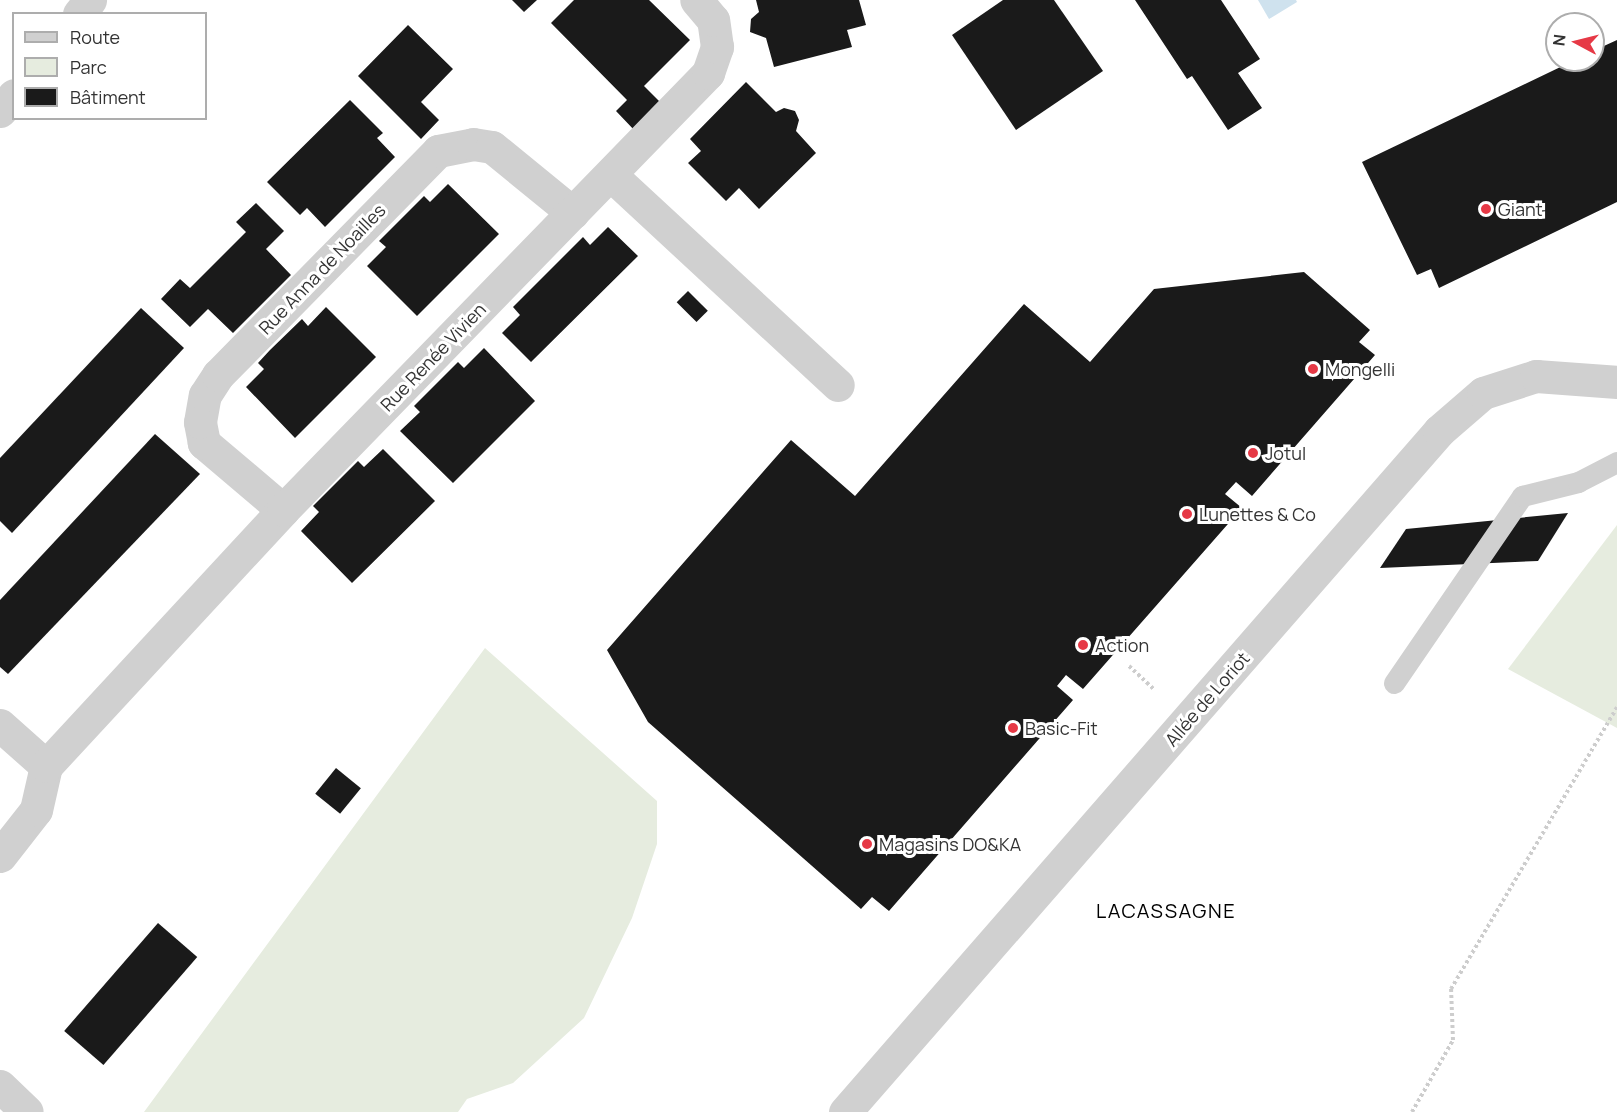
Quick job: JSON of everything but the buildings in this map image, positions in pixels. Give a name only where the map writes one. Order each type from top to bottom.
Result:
[{"type":"street","points":[[81,12],[90,0]]},
{"type":"street","name":"Rue Renée Vivien","points":[[45,766],[283,510],[708,74],[717,47],[713,20],[696,0]]},
{"type":"street","points":[[0,111],[12,97]]},
{"type":"street","name":"Rue Anna de Noailles","points":[[283,510],[204,443],[200,422],[205,394],[219,375],[438,152],[473,144],[492,147],[573,213]]},
{"type":"street","points":[[611,175],[838,385]]},
{"type":"street","name":"Allée de Loriot","points":[[845,1112],[1439,431],[1484,393],[1536,376],[1617,382]]},
{"type":"street","points":[[0,725],[45,766],[36,810],[0,856]]},
{"type":"street","points":[[0,1086],[27,1112]]},
{"type":"lane","points":[[1394,683],[1522,496],[1578,482],[1617,462]]},
{"type":"path","points":[[1412,1112],[1453,1040],[1451,989],[1617,707]]},
{"type":"green space","points":[[1617,525],[1617,728],[1508,669]]},
{"type":"green space","points":[[485,648],[657,801],[657,844],[632,918],[584,1018],[513,1083],[467,1099],[458,1112],[144,1112]]},
{"type":"water","points":[[1258,0],[1296,0],[1297,2],[1269,19]]},
{"type":"place","name":"Giant","points":[[1486,209]]},
{"type":"place","name":"Mongelli","points":[[1313,369]]},
{"type":"place","name":"Jotul","points":[[1253,453]]},
{"type":"place","name":"Lunettes & Co","points":[[1187,514]]},
{"type":"place","name":"Action","points":[[1083,645]]},
{"type":"place","name":"Basic-Fit","points":[[1013,728]]},
{"type":"place","name":"Magasins DO&KA","points":[[867,844]]},
{"type":"district","name":"LACASSAGNE","points":[[1166,910]]}]
